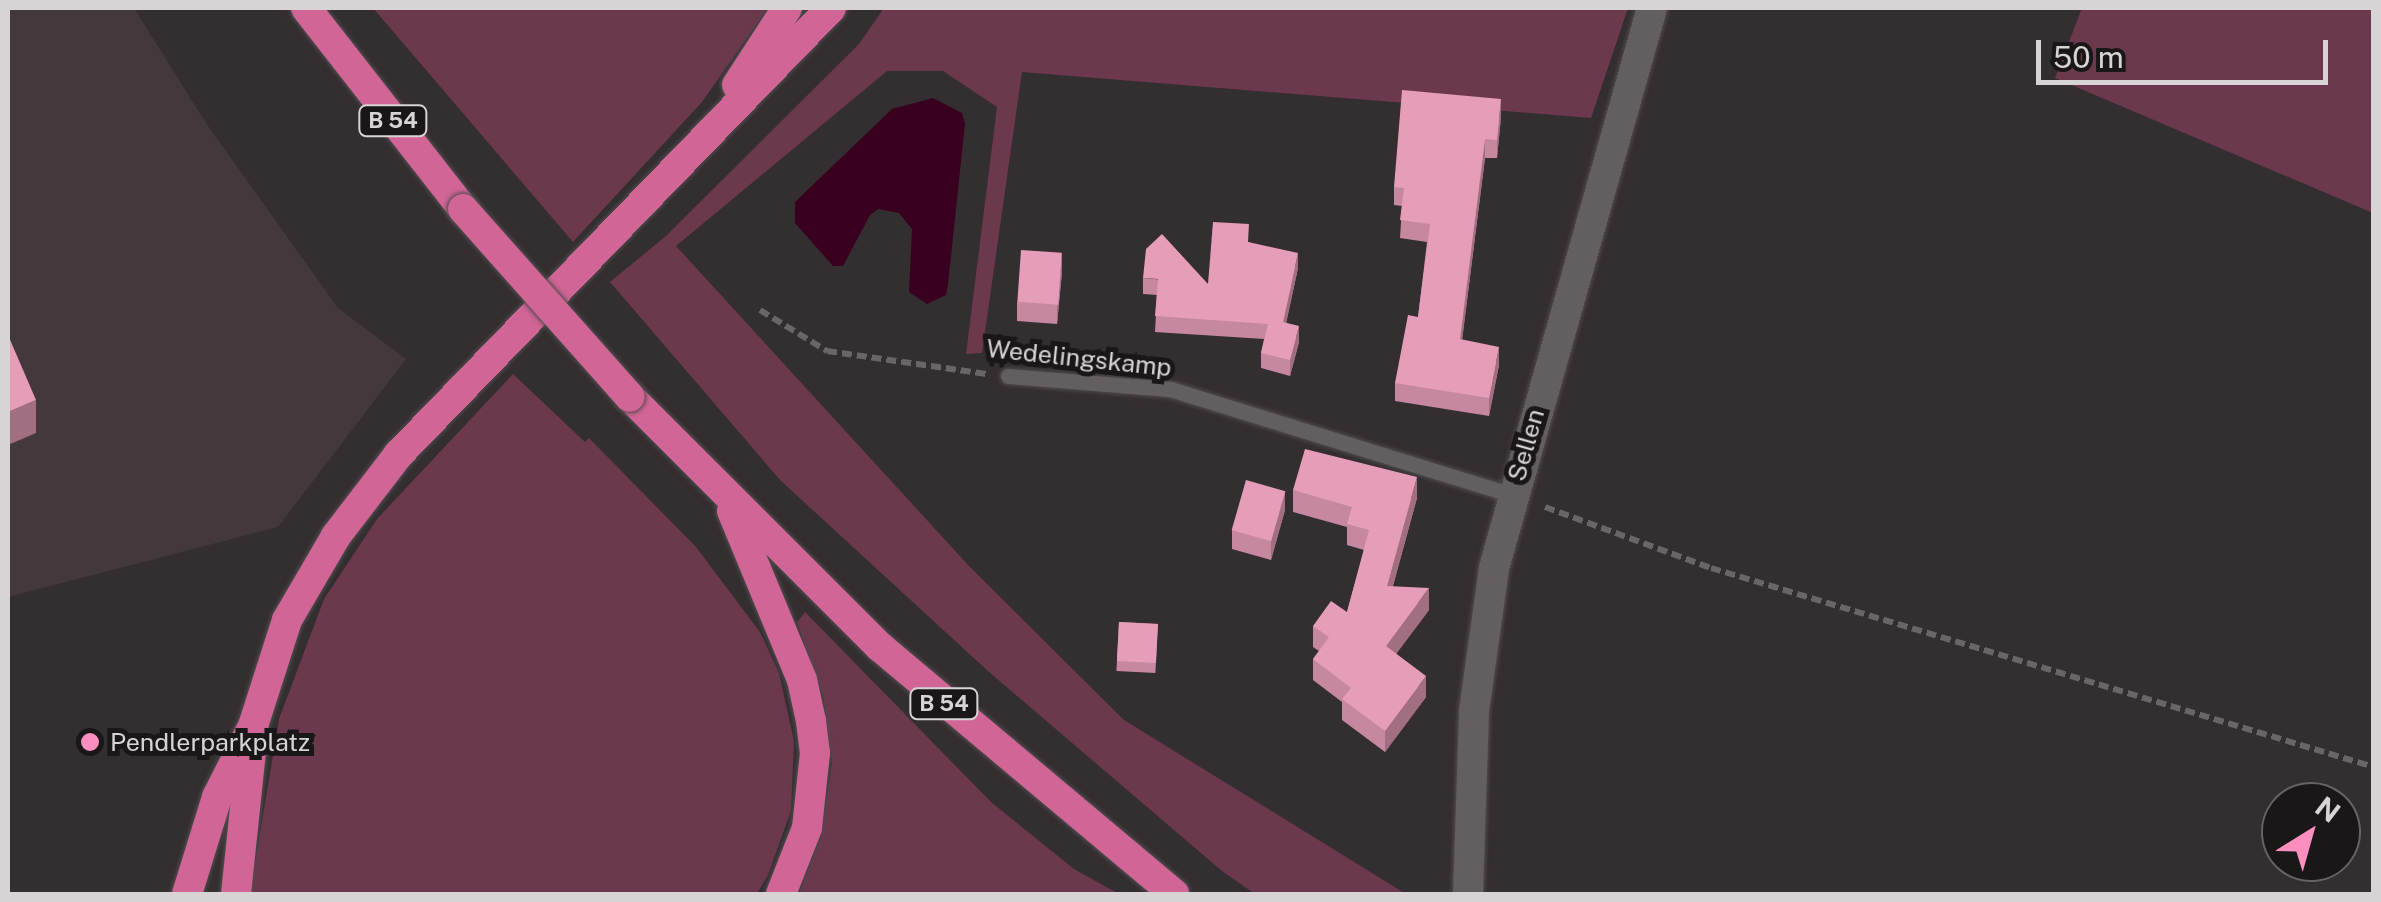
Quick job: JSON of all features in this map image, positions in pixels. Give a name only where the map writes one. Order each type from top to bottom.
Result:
[{"type":"highway","points":[[706,136],[787,8]]},
{"type":"highway","points":[[187,894],[217,797],[253,726],[288,620],[316,565],[364,498],[831,8]]},
{"type":"highway","name":"B 54","points":[[314,16],[463,209],[630,397],[728,498],[880,648],[1174,894]]},
{"type":"highway","points":[[728,498],[802,680],[811,721],[815,753],[807,828],[781,894]]},
{"type":"highway","points":[[236,894],[253,726]]},
{"type":"street","name":"Sellen","points":[[1468,894],[1480,640],[1512,495],[1652,8]]},
{"type":"lane","name":"Wedelingskamp","points":[[1008,376],[1170,389],[1512,495]]},
{"type":"path","name":"Wedelingskamp","points":[[760,310],[826,351],[1008,376]]},
{"type":"path","points":[[1512,495],[1711,568],[2374,766]]},
{"type":"shaded area","points":[[8,8],[134,8],[206,123],[338,308],[406,359],[278,527],[8,597]]},
{"type":"shaded area","points":[[373,8],[768,8],[702,102],[573,242]]},
{"type":"shaded area","points":[[884,8],[1628,8],[1591,118],[1022,72],[982,353],[966,354],[997,107],[943,71],[887,71],[676,246],[969,566],[1124,720],[1406,894],[1255,894],[1222,871],[989,672],[780,480],[610,282],[666,236],[859,44]]},
{"type":"shaded area","points":[[2082,8],[2373,8],[2373,213],[2055,78]]},
{"type":"shaded area","points":[[933,98],[962,113],[965,124],[946,295],[927,304],[909,292],[912,229],[899,213],[878,209],[870,215],[843,266],[833,266],[795,223],[795,202],[892,109]]},
{"type":"shaded area","points":[[513,374],[585,442],[589,438],[696,547],[760,632],[779,673],[794,741],[791,811],[768,875],[757,894],[250,894],[279,719],[324,599],[377,519]]},
{"type":"shaded area","points":[[805,612],[991,802],[1074,869],[1119,894],[799,894],[821,836],[832,763],[823,696],[797,622]]},
{"type":"building","points":[[1402,90],[1501,99],[1497,140],[1485,139],[1460,339],[1499,347],[1489,398],[1395,383],[1408,315],[1418,317],[1430,224],[1400,220],[1404,188],[1394,187]]},
{"type":"building","points":[[1213,222],[1249,224],[1248,242],[1298,253],[1283,322],[1299,326],[1290,360],[1261,353],[1268,324],[1155,316],[1158,279],[1143,278],[1146,249],[1162,234],[1208,284]]},
{"type":"building","points":[[1021,250],[1062,253],[1058,305],[1017,302]]},
{"type":"building","points":[[8,335],[36,400],[8,412]]},
{"type":"building","points":[[1305,449],[1417,477],[1387,586],[1429,588],[1386,646],[1426,676],[1385,731],[1342,699],[1351,688],[1313,659],[1329,637],[1313,626],[1331,601],[1347,612],[1369,530],[1347,524],[1352,507],[1293,490]]},
{"type":"building","points":[[1246,480],[1285,491],[1271,541],[1232,530]]},
{"type":"building","points":[[1119,622],[1158,624],[1156,663],[1117,661]]},
{"type":"place","name":"Pendlerparkplatz","points":[[90,742]]}]
